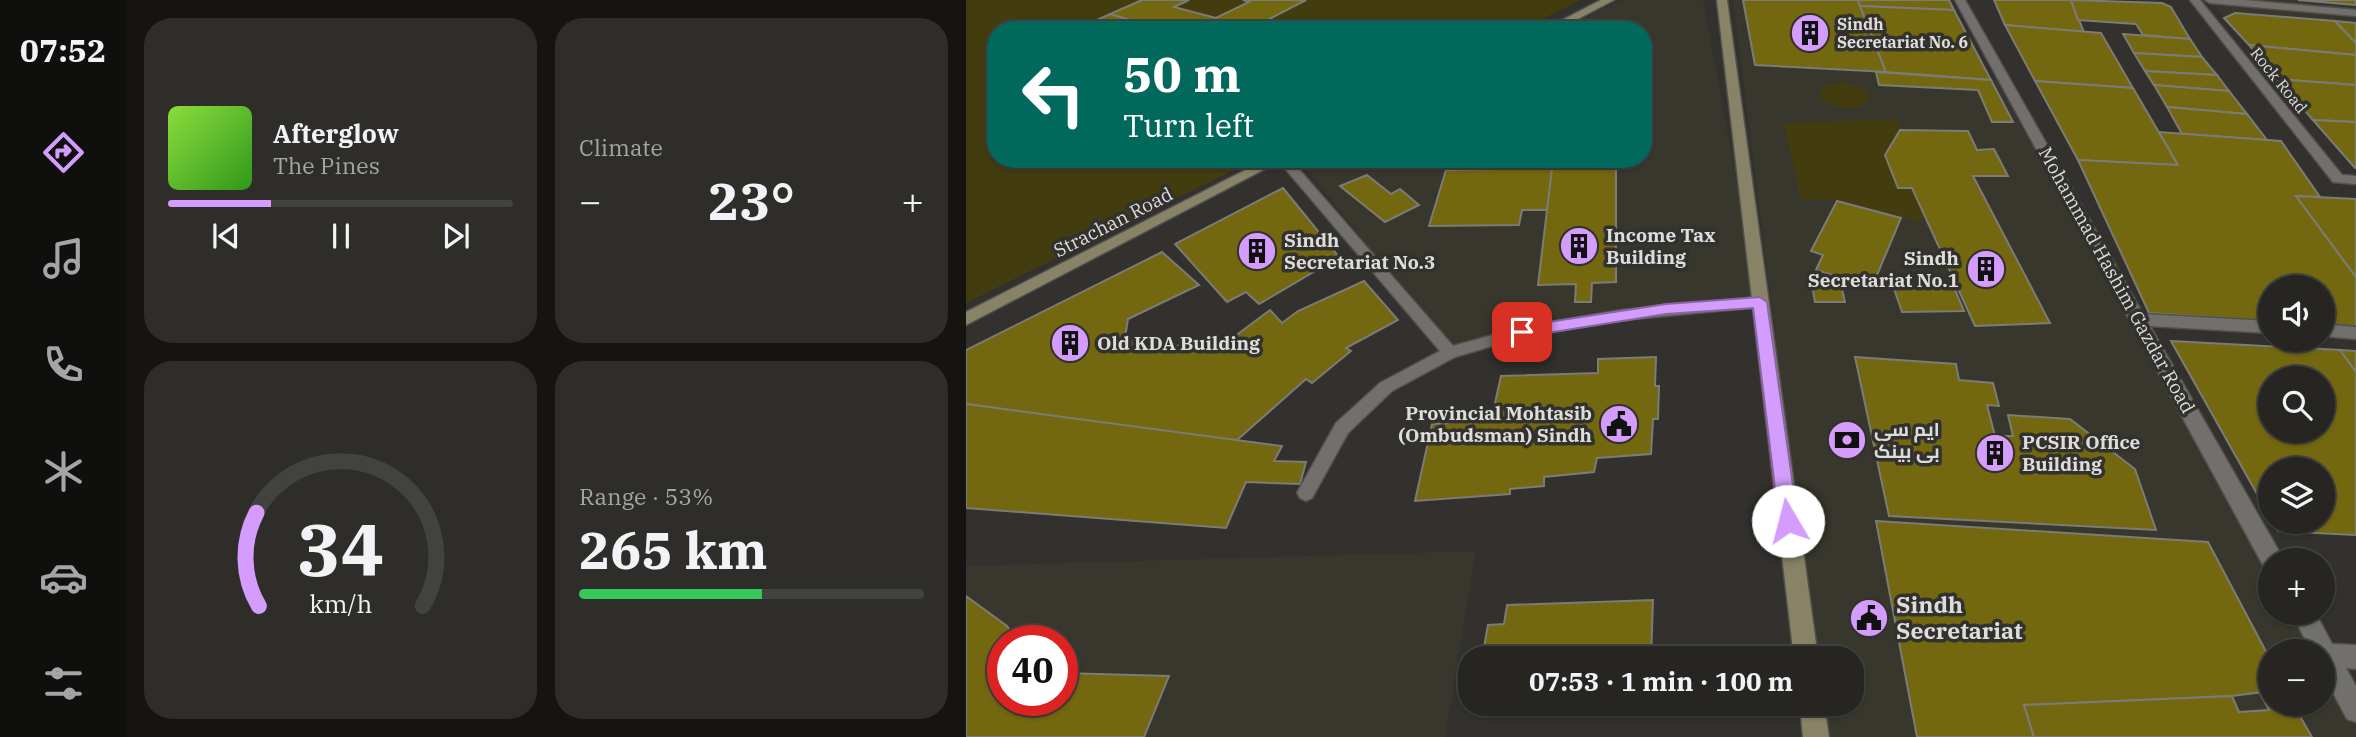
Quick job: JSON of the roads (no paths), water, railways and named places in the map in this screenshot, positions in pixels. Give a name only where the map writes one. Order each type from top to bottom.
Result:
[{"type":"street","points":[[1566,21],[1609,0]]},
{"type":"street","points":[[1722,0],[1804,646]]},
{"type":"street","name":"Mohammad Hashim Gazdar Road","points":[[1960,0],[2265,548]]},
{"type":"street","name":"Rock Road","points":[[2195,0],[2338,179],[2356,180]]},
{"type":"street","points":[[2210,0],[2356,13]]},
{"type":"street","name":"Strachan Road","points":[[966,319],[1260,168]]},
{"type":"street","points":[[2137,319],[2258,326]]},
{"type":"street","points":[[2335,331],[2356,332]]},
{"type":"street","points":[[2335,656],[2356,657]]},
{"type":"street","points":[[2335,673],[2356,710]]},
{"type":"street","points":[[1813,716],[1816,737]]},
{"type":"lane","points":[[1291,168],[1450,353]]},
{"type":"lane","points":[[1306,494],[1342,428],[1385,387],[1450,353],[1522,332],[1597,319],[1666,309],[1760,302]]},
{"type":"place","name":"Sindh Secretariat No. 6","points":[[1810,33]]},
{"type":"place","name":"Income Tax Building","points":[[1579,246]]},
{"type":"place","name":"Sindh Secretariat No.3","points":[[1257,251]]},
{"type":"place","name":"Sindh Secretariat No.1","points":[[1986,269]]},
{"type":"place","name":"Old KDA Building","points":[[1070,343]]},
{"type":"place","name":"Provincial Mohtasib (Ombudsman) Sindh","points":[[1619,424]]},
{"type":"place","name":"ایم سی بی بینک","points":[[1847,440]]},
{"type":"place","name":"PCSIR Office Building","points":[[1995,453]]},
{"type":"place","name":"Sindh Secretariat","points":[[1869,618]]}]
